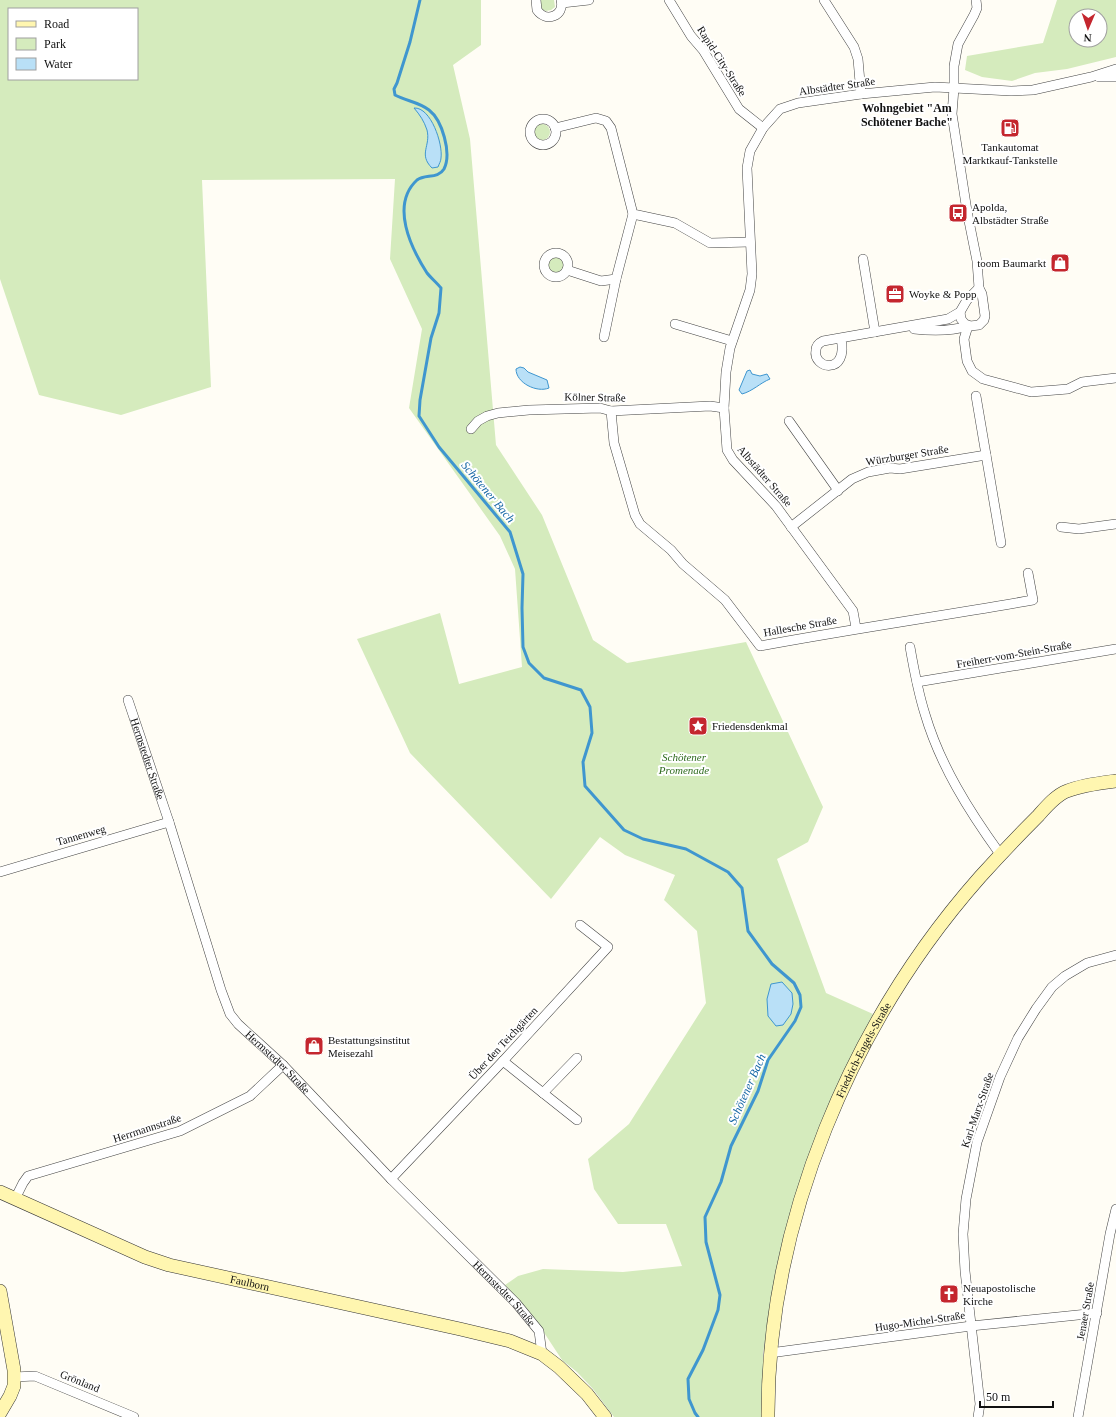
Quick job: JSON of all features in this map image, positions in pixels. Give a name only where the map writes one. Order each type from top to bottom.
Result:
[{"type":"street","points":[[536,0],[536,10],[543,16],[547,17],[556,15],[561,8],[561,2],[590,0]]},
{"type":"street","name":"Rapid-City-Straße","points":[[669,0],[691,36],[704,50],[739,109],[763,128]]},
{"type":"street","points":[[824,0],[854,47],[858,59],[861,94]]},
{"type":"street","points":[[902,328],[922,330],[960,328],[968,326],[975,327],[984,320],[985,309],[982,294],[978,288],[977,260],[952,109],[954,66],[958,44],[977,8],[976,0]]},
{"type":"street","name":"Albstädter Straße","points":[[856,628],[853,611],[776,506],[732,460],[727,450],[724,408],[726,372],[730,348],[750,290],[752,274],[747,168],[750,151],[763,128],[780,109],[798,103],[861,94],[935,88],[1011,91],[1033,90],[1091,77],[1116,69]]},
{"type":"street","points":[[1091,77],[1116,77]]},
{"type":"street","points":[[555,128],[596,118],[606,121],[611,128],[633,214],[616,279],[604,337]]},
{"type":"street","points":[[633,214],[675,224],[710,243],[750,242]]},
{"type":"street","points":[[863,259],[875,332]]},
{"type":"street","points":[[567,270],[601,281],[616,279]]},
{"type":"street","points":[[841,338],[948,319],[960,312],[967,300],[978,288]]},
{"type":"street","points":[[960,312],[961,319],[968,326]]},
{"type":"street","points":[[674,324],[732,341]]},
{"type":"street","points":[[968,326],[964,339],[967,361],[972,371],[983,379],[1031,392],[1068,389],[1082,382],[1116,378]]},
{"type":"street","points":[[976,396],[1001,543]]},
{"type":"street","name":"Kölner Straße","points":[[471,429],[478,421],[487,416],[498,413],[529,410],[600,408],[611,411],[710,406],[724,408]]},
{"type":"street","name":"Hallesche Straße","points":[[611,411],[614,444],[635,515],[640,524],[671,550],[683,564],[725,600],[760,646],[856,628],[947,615],[1033,600],[1028,573]]},
{"type":"street","points":[[789,422],[838,491]]},
{"type":"street","name":"Würzburger Straße","points":[[791,527],[852,479],[868,472],[890,468],[900,469],[986,455]]},
{"type":"street","points":[[1061,527],[1079,529],[1116,524]]},
{"type":"street","points":[[910,648],[925,715],[940,754],[957,789],[975,820],[1000,854]]},
{"type":"street","name":"Freiherr-vom-Stein-Straße","points":[[917,682],[1116,648]]},
{"type":"street","name":"Hermstedter Straße","points":[[128,700],[169,822],[221,990],[230,1014],[238,1024],[283,1064],[391,1179],[516,1303],[539,1331],[542,1354]]},
{"type":"street","name":"Friedrich-Engels-Straße","points":[[768,1417],[770,1353],[782,1272],[803,1194],[816,1153],[836,1104],[864,1046],[908,970],[937,928],[1000,854],[1054,799],[1065,791],[1116,781]]},
{"type":"street","name":"Tannenweg","points":[[0,872],[169,822]]},
{"type":"street","name":"Über den Teichgärten","points":[[391,1179],[608,947],[580,925]]},
{"type":"street","name":"Karl-Marx-Straße","points":[[978,1417],[980,1404],[965,1271],[963,1234],[966,1199],[977,1142],[1000,1077],[1021,1033],[1036,1009],[1052,988],[1065,976],[1087,963],[1116,955]]},
{"type":"street","points":[[543,1093],[577,1058]]},
{"type":"street","points":[[503,1060],[577,1120]]},
{"type":"street","name":"Herrmannstraße","points":[[15,1199],[28,1176],[180,1131],[250,1096],[283,1064]]},
{"type":"street","name":"Faulborn","points":[[0,1192],[145,1257],[169,1265],[460,1329],[510,1341],[542,1354]]},
{"type":"street","name":"Jenaer Straße","points":[[1078,1417],[1097,1312],[1113,1236],[1116,1209]]},
{"type":"street","points":[[0,1291],[14,1377],[14,1386],[0,1413]]},
{"type":"street","name":"Hugo-Michel-Straße","points":[[770,1353],[971,1326],[1097,1312]]},
{"type":"street","points":[[542,1354],[559,1367],[587,1394],[605,1417]]},
{"type":"street","name":"Grönland","points":[[14,1377],[35,1376],[134,1417]]},
{"type":"green space","name":"Schötener Promenade","points":[[0,0],[481,0],[481,45],[453,65],[470,139],[496,445],[542,515],[593,640],[627,663],[746,642],[823,807],[808,842],[777,859],[826,993],[873,1014],[857,1047],[777,1270],[763,1353],[763,1417],[614,1417],[593,1389],[577,1372],[562,1360],[543,1331],[520,1301],[505,1285],[518,1276],[543,1269],[623,1272],[682,1266],[666,1224],[618,1224],[594,1189],[588,1159],[629,1124],[706,1003],[697,931],[664,900],[675,875],[625,855],[600,837],[551,899],[410,753],[357,639],[440,613],[459,684],[522,667],[515,569],[500,536],[409,408],[422,329],[390,259],[395,179],[202,180],[211,387],[121,415],[39,395],[0,279]]},
{"type":"green space","points":[[541,0],[554,0],[555,7],[546,11],[541,9]]},
{"type":"green space","points":[[1057,0],[1116,0],[1116,57],[1067,69],[1035,73],[1012,81],[982,77],[965,70],[967,56],[1043,43]]},
{"type":"green space","points":[[542,124],[548,126],[550,132],[548,138],[542,140],[536,138],[534,132],[536,126]]},
{"type":"green space","points":[[556,257],[563,262],[564,265],[559,272],[556,273],[549,268],[548,265],[553,258]]},
{"type":"water","points":[[414,108],[420,109],[426,113],[435,127],[441,152],[441,159],[438,167],[432,168],[428,163],[425,154],[428,141],[427,130],[422,118]]},
{"type":"water","points":[[520,367],[547,380],[549,388],[539,389],[528,386],[519,379],[516,369]]},
{"type":"water","points":[[750,370],[752,374],[760,376],[767,374],[770,379],[742,394],[739,390],[747,371]]},
{"type":"water","points":[[782,982],[792,993],[793,1004],[791,1014],[783,1025],[776,1026],[768,1016],[767,999],[771,984]]},
{"type":"waterway","name":"Schötener Bach","points":[[420,0],[410,42],[394,89],[395,95],[421,105],[434,115],[442,129],[447,154],[444,169],[438,174],[417,180],[409,190],[405,202],[404,214],[406,226],[415,251],[427,273],[441,288],[439,313],[431,338],[420,400],[419,416],[439,447],[510,532],[523,574],[523,647],[529,663],[544,678],[581,690],[590,707],[592,733],[583,762],[585,786],[624,830],[643,839],[686,849],[728,872],[742,888],[748,931],[772,964],[794,983],[800,995],[801,1007],[795,1021],[768,1060],[758,1091],[731,1146],[721,1182],[705,1217],[706,1242],[720,1295],[718,1310],[703,1350],[688,1379],[689,1399],[698,1417]]},
{"type":"place","name":"Tankautomat Marktkauf-Tankstelle","points":[[1010,128]]},
{"type":"place","name":"Apolda, Albstädter Straße","points":[[958,213]]},
{"type":"place","name":"toom Baumarkt","points":[[1060,263]]},
{"type":"place","name":"Woyke & Popp","points":[[895,294]]},
{"type":"place","name":"Friedensdenkmal","points":[[698,726]]},
{"type":"place","name":"Bestattungsinstitut Meisezahl","points":[[314,1046]]},
{"type":"place","name":"Neuapostolische Kirche","points":[[949,1294]]},
{"type":"district","name":"Wohngebiet \"Am Schötener Bache\"","points":[[907,115]]}]
